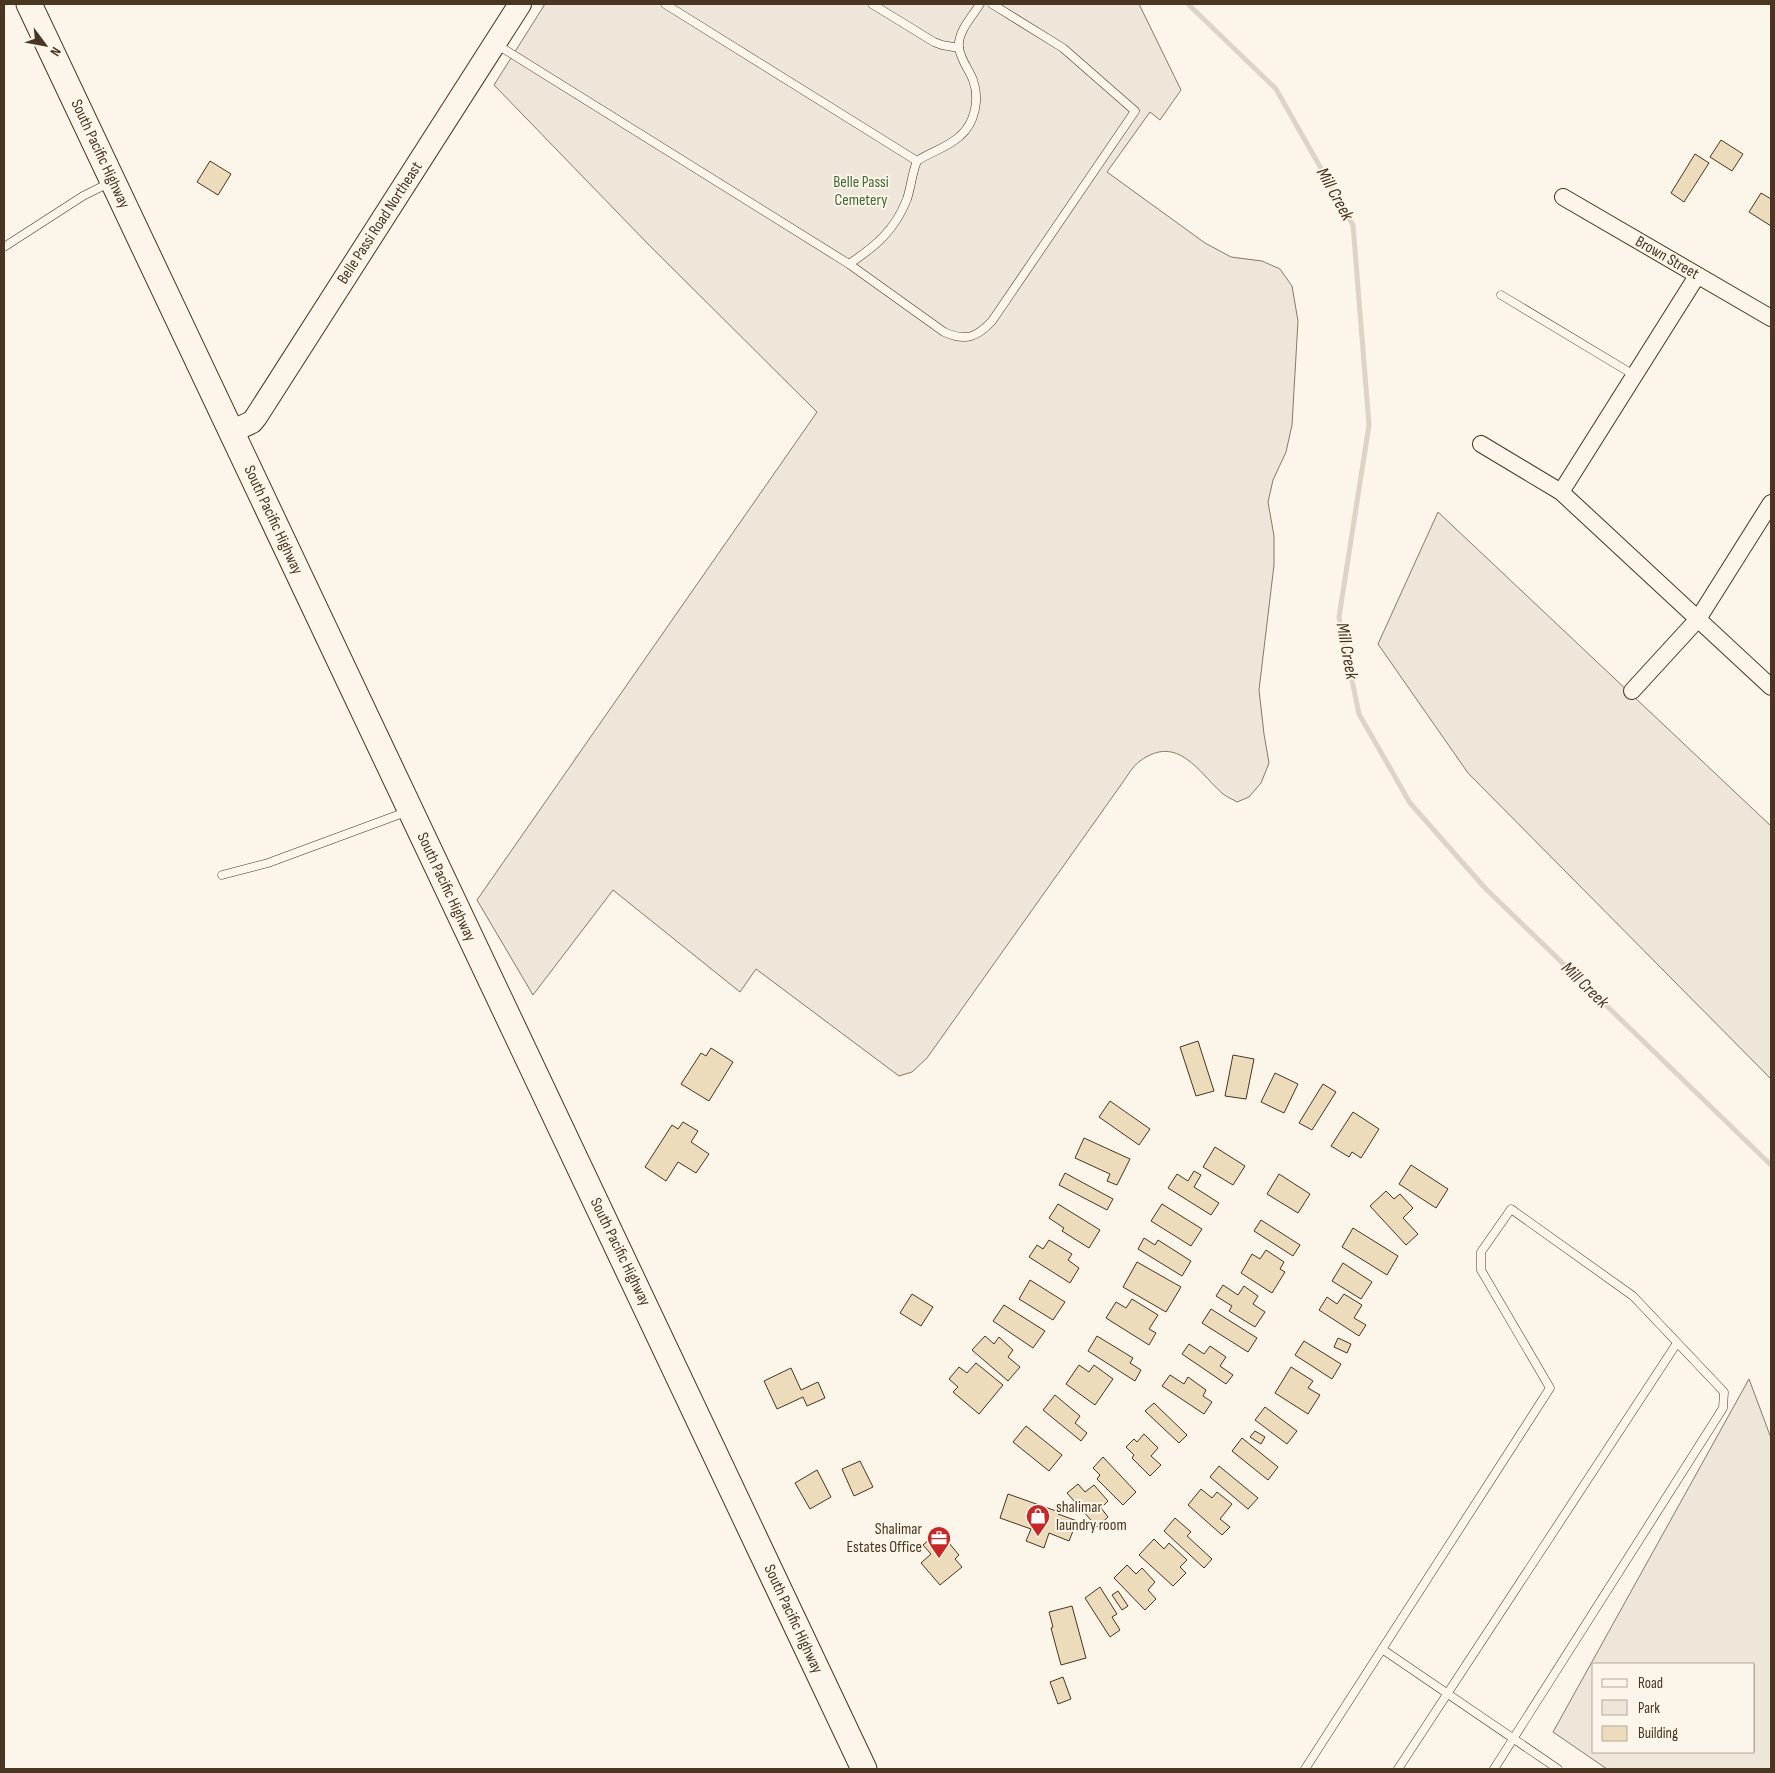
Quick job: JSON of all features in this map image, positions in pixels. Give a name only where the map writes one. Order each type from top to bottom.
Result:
[{"type":"main road","name":"South Pacific Highway","points":[[29,4],[864,1769]]},
{"type":"street","name":"Belle Passi Road Northeast","points":[[231,432],[252,422],[256,417],[520,4]]},
{"type":"street","name":"Brown Street","points":[[1563,197],[1771,318]]},
{"type":"street","points":[[1561,492],[1697,276]]},
{"type":"street","points":[[1481,444],[1561,492],[1770,685]]},
{"type":"street","points":[[1632,691],[1698,619],[1771,503]]},
{"type":"lane","points":[[665,4],[917,161]]},
{"type":"lane","points":[[872,4],[934,42],[959,48]]},
{"type":"lane","points":[[849,264],[872,249],[885,236],[907,198],[917,161],[959,137],[969,126],[975,112],[976,95],[973,79],[963,61],[959,48],[961,34],[980,4]]},
{"type":"lane","points":[[494,43],[849,264],[944,332],[955,337],[968,338],[981,332],[992,321],[1135,110],[1063,48],[992,4]]},
{"type":"lane","points":[[4,248],[83,196],[112,181]]},
{"type":"lane","points":[[1501,295],[1634,375]]},
{"type":"lane","points":[[222,876],[268,863],[410,810]]},
{"type":"lane","points":[[1305,1769],[1550,1388],[1481,1270],[1481,1252],[1511,1209],[1634,1296],[1724,1392],[1723,1408],[1494,1769]]},
{"type":"lane","points":[[1398,1769],[1677,1343]]},
{"type":"lane","points":[[1382,1649],[1558,1769]]},
{"type":"green space","name":"Belle Passi Cemetery","points":[[545,4],[1139,4],[1181,90],[1160,120],[1150,112],[1107,172],[1205,243],[1231,257],[1262,261],[1280,269],[1292,286],[1298,321],[1292,425],[1286,452],[1273,480],[1268,502],[1274,536],[1274,565],[1259,690],[1269,763],[1261,783],[1249,797],[1237,802],[1223,794],[1187,759],[1177,754],[1166,751],[1153,754],[1137,763],[927,1058],[912,1072],[899,1076],[756,969],[740,992],[613,890],[533,995],[477,900],[817,412],[648,244],[494,85]]},
{"type":"green space","points":[[1438,512],[1771,826],[1771,1079],[1468,773],[1378,644]]},
{"type":"green space","points":[[1749,1379],[1771,1438],[1771,1769],[1607,1769],[1553,1732]]},
{"type":"building","points":[[1721,140],[1743,154],[1732,171],[1710,157]]},
{"type":"building","points":[[1695,154],[1709,163],[1684,202],[1671,193]]},
{"type":"building","points":[[210,161],[231,174],[218,195],[197,182]]},
{"type":"building","points":[[1761,193],[1771,199],[1771,226],[1749,212]]},
{"type":"building","points":[[1198,1041],[1214,1091],[1196,1096],[1180,1047]]},
{"type":"building","points":[[711,1048],[733,1062],[709,1101],[681,1084],[701,1053],[706,1056]]},
{"type":"building","points":[[1233,1055],[1254,1059],[1246,1099],[1225,1096]]},
{"type":"building","points":[[1275,1073],[1298,1084],[1284,1113],[1261,1102]]},
{"type":"building","points":[[1323,1084],[1336,1092],[1312,1130],[1299,1123]]},
{"type":"building","points":[[1110,1101],[1150,1129],[1139,1145],[1099,1117]]},
{"type":"building","points":[[1353,1112],[1379,1129],[1361,1158],[1352,1152],[1349,1157],[1331,1146]]},
{"type":"building","points":[[683,1122],[698,1131],[691,1142],[709,1154],[696,1173],[678,1162],[666,1181],[645,1167],[672,1125],[678,1129]]},
{"type":"building","points":[[1084,1138],[1130,1159],[1117,1185],[1107,1181],[1110,1174],[1075,1158]]},
{"type":"building","points":[[1215,1147],[1245,1166],[1233,1185],[1203,1167]]},
{"type":"building","points":[[1411,1165],[1448,1189],[1436,1208],[1399,1184]]},
{"type":"building","points":[[1194,1171],[1201,1175],[1194,1187],[1219,1203],[1211,1215],[1168,1188],[1177,1174],[1188,1181]]},
{"type":"building","points":[[1065,1173],[1113,1199],[1107,1210],[1059,1185]]},
{"type":"building","points":[[1279,1174],[1310,1194],[1298,1213],[1267,1194]]},
{"type":"building","points":[[1386,1191],[1394,1199],[1400,1194],[1413,1208],[1403,1218],[1418,1234],[1406,1245],[1370,1206]]},
{"type":"building","points":[[1058,1204],[1100,1230],[1089,1248],[1062,1231],[1064,1228],[1049,1218]]},
{"type":"building","points":[[1162,1204],[1202,1229],[1191,1246],[1151,1221]]},
{"type":"building","points":[[1261,1220],[1300,1245],[1293,1256],[1254,1231]]},
{"type":"building","points":[[1353,1228],[1398,1256],[1387,1275],[1342,1247]]},
{"type":"building","points":[[1144,1238],[1155,1245],[1158,1240],[1191,1261],[1182,1276],[1138,1249]]},
{"type":"building","points":[[1049,1240],[1072,1254],[1068,1260],[1079,1268],[1070,1283],[1029,1257],[1037,1245],[1043,1249]]},
{"type":"building","points":[[1266,1250],[1284,1262],[1280,1269],[1285,1272],[1272,1293],[1241,1273],[1252,1254],[1260,1259]]},
{"type":"building","points":[[1137,1262],[1181,1287],[1166,1312],[1123,1287]]},
{"type":"building","points":[[1343,1263],[1372,1282],[1361,1299],[1332,1281]]},
{"type":"building","points":[[1030,1280],[1065,1302],[1053,1320],[1019,1299]]},
{"type":"building","points":[[1223,1285],[1238,1295],[1244,1286],[1258,1296],[1253,1304],[1265,1312],[1255,1327],[1229,1311],[1232,1306],[1216,1296]]},
{"type":"building","points":[[912,1294],[933,1307],[921,1326],[900,1313]]},
{"type":"building","points":[[1344,1294],[1362,1305],[1354,1318],[1366,1325],[1359,1336],[1319,1310],[1327,1297],[1337,1304]]},
{"type":"building","points":[[1132,1299],[1158,1315],[1149,1329],[1156,1333],[1149,1345],[1106,1318],[1116,1302],[1126,1308]]},
{"type":"building","points":[[1004,1305],[1045,1331],[1033,1348],[993,1321]]},
{"type":"building","points":[[1211,1309],[1257,1338],[1248,1352],[1202,1323]]},
{"type":"building","points":[[985,1336],[994,1344],[999,1337],[1013,1350],[1008,1357],[1020,1367],[1008,1381],[972,1350]]},
{"type":"building","points":[[1097,1336],[1133,1358],[1130,1363],[1141,1370],[1135,1381],[1088,1351]]},
{"type":"building","points":[[1338,1338],[1351,1344],[1347,1353],[1334,1347]]},
{"type":"building","points":[[1304,1341],[1341,1364],[1332,1379],[1295,1355]]},
{"type":"building","points":[[1189,1344],[1204,1354],[1210,1346],[1226,1357],[1220,1366],[1233,1375],[1226,1384],[1182,1354]]},
{"type":"building","points":[[976,1363],[1003,1385],[979,1414],[953,1392],[958,1387],[949,1379],[959,1367],[967,1373]]},
{"type":"building","points":[[1079,1365],[1089,1372],[1094,1365],[1113,1379],[1095,1405],[1066,1384]]},
{"type":"building","points":[[1291,1367],[1313,1381],[1308,1388],[1320,1395],[1308,1414],[1275,1393]]},
{"type":"building","points":[[791,1368],[801,1390],[818,1382],[825,1398],[807,1406],[803,1397],[777,1409],[764,1381]]},
{"type":"building","points":[[1170,1375],[1184,1384],[1188,1377],[1206,1390],[1203,1396],[1212,1402],[1204,1414],[1162,1386]]},
{"type":"building","points":[[1055,1395],[1080,1416],[1075,1423],[1087,1433],[1081,1441],[1043,1410]]},
{"type":"building","points":[[1154,1403],[1187,1435],[1179,1443],[1145,1411]]},
{"type":"building","points":[[1265,1407],[1297,1431],[1287,1444],[1255,1420]]},
{"type":"building","points":[[1026,1426],[1062,1455],[1049,1471],[1013,1442]]},
{"type":"building","points":[[1255,1431],[1265,1437],[1261,1444],[1250,1437]]},
{"type":"building","points":[[1144,1434],[1158,1448],[1151,1456],[1161,1465],[1150,1476],[1132,1458],[1134,1455],[1126,1447],[1134,1439],[1137,1442]]},
{"type":"building","points":[[1242,1438],[1278,1467],[1268,1480],[1232,1451]]},
{"type":"building","points":[[1103,1457],[1136,1492],[1123,1505],[1097,1479],[1100,1475],[1093,1468]]},
{"type":"building","points":[[860,1461],[873,1487],[854,1496],[842,1469]]},
{"type":"building","points":[[1219,1466],[1258,1498],[1248,1509],[1210,1477]]},
{"type":"building","points":[[817,1470],[831,1497],[810,1509],[795,1483]]},
{"type":"building","points":[[1078,1484],[1085,1492],[1094,1485],[1108,1501],[1101,1508],[1108,1517],[1097,1527],[1067,1493]]},
{"type":"building","points":[[1201,1489],[1212,1498],[1217,1492],[1232,1504],[1220,1519],[1230,1527],[1222,1535],[1188,1505]]},
{"type":"building","points":[[1008,1494],[1059,1512],[1058,1514],[1077,1521],[1069,1541],[1049,1533],[1044,1548],[1026,1541],[1031,1529],[1000,1518]]},
{"type":"building","points":[[1175,1518],[1191,1532],[1187,1536],[1212,1559],[1204,1568],[1164,1531]]},
{"type":"building","points":[[939,1531],[959,1555],[955,1559],[962,1567],[940,1585],[921,1563],[931,1554],[923,1545]]},
{"type":"building","points":[[1154,1539],[1164,1549],[1169,1543],[1187,1560],[1180,1567],[1186,1573],[1173,1586],[1139,1555]]},
{"type":"building","points":[[1127,1565],[1136,1574],[1142,1568],[1155,1582],[1148,1590],[1156,1599],[1145,1610],[1114,1578]]},
{"type":"building","points":[[1100,1587],[1117,1614],[1112,1617],[1120,1630],[1110,1637],[1085,1598]]},
{"type":"building","points":[[1118,1591],[1128,1606],[1122,1610],[1112,1595]]},
{"type":"building","points":[[1072,1606],[1086,1658],[1061,1665],[1051,1628],[1053,1627],[1049,1612]]},
{"type":"building","points":[[1063,1677],[1071,1699],[1058,1704],[1050,1682]]},
{"type":"waterway","name":"Mill Creek","points":[[1188,4],[1276,89],[1353,225],[1369,425],[1339,617],[1359,714],[1410,803],[1485,888],[1771,1165]]},
{"type":"place","name":"shalimar laundry room","points":[[1038,1537]]},
{"type":"place","name":"Shalimar Estates Office","points":[[939,1559]]}]
